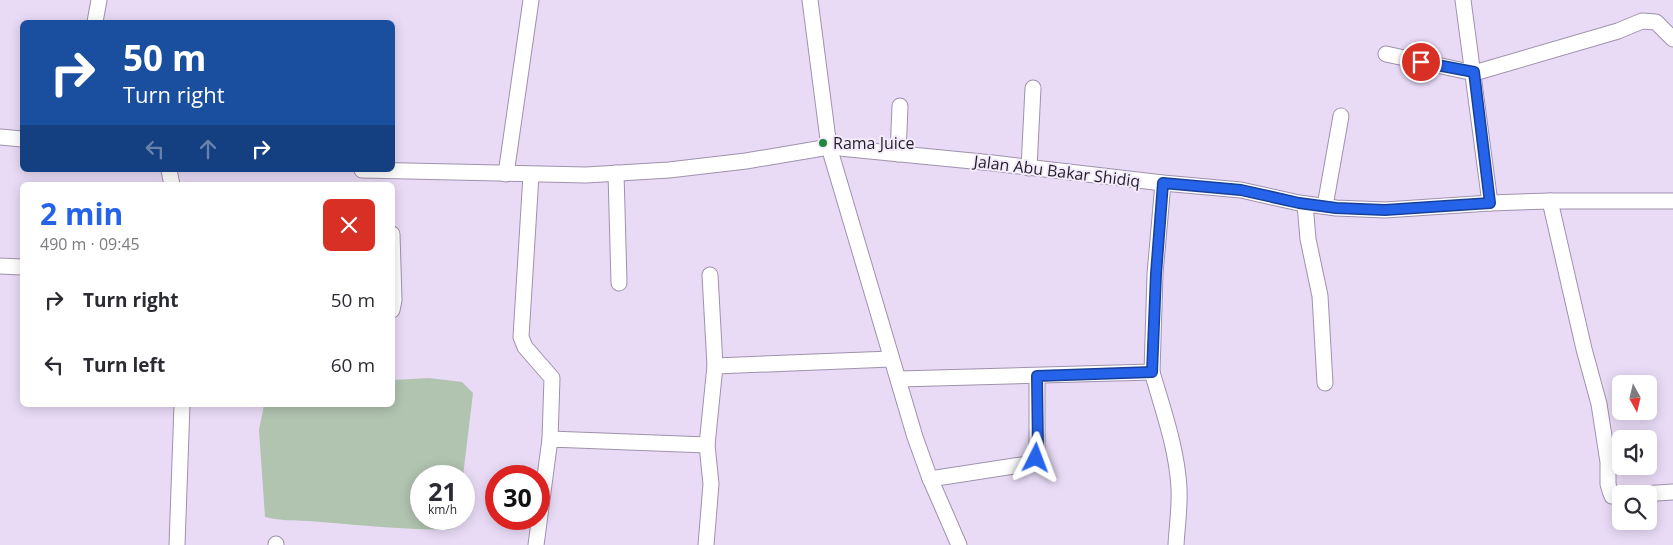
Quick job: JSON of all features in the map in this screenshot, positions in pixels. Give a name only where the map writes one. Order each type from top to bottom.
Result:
[{"type":"street","points":[[95,20],[99,0]]},
{"type":"street","points":[[506,174],[531,0]]},
{"type":"street","points":[[810,0],[829,147],[916,438],[930,479],[959,545]]},
{"type":"street","points":[[1463,0],[1490,203]]},
{"type":"street","points":[[1386,54],[1474,72],[1618,31],[1642,21],[1656,22],[1673,39]]},
{"type":"street","points":[[1029,168],[1033,88]]},
{"type":"street","points":[[898,154],[900,106]]},
{"type":"street","points":[[1325,206],[1341,116]]},
{"type":"street","points":[[0,137],[20,139]]},
{"type":"street","name":"Jalan Abu Bakar Shidiq","points":[[369,172],[391,178],[506,174],[586,175],[669,170],[736,162],[829,147],[1241,190],[1305,204],[1385,210],[1550,201],[1673,201]]},
{"type":"street","points":[[616,173],[619,283]]},
{"type":"street","points":[[531,174],[522,336],[525,347],[552,378],[550,439],[536,545]]},
{"type":"street","points":[[1163,183],[1156,274],[1152,372],[1174,452],[1178,476],[1179,506],[1176,545]]},
{"type":"street","points":[[1550,201],[1599,404],[1612,496]]},
{"type":"street","points":[[1305,204],[1308,239],[1320,296],[1325,383]]},
{"type":"street","points":[[0,266],[20,267]]},
{"type":"street","points":[[706,545],[711,484],[706,445],[715,366],[710,275]]},
{"type":"street","points":[[715,366],[891,359]]},
{"type":"street","points":[[899,379],[1152,372]]},
{"type":"street","points":[[930,479],[1034,464],[1038,450],[1037,376]]},
{"type":"street","points":[[177,545],[182,407]]},
{"type":"street","points":[[550,439],[706,445]]},
{"type":"street","points":[[1657,493],[1673,492]]},
{"type":"green space","points":[[429,378],[462,382],[473,393],[464,465],[410,465],[410,528],[265,517],[259,430],[264,407],[395,407],[395,380]]},
{"type":"place","name":"Rama Juice","points":[[823,143]]},
{"type":"route","points":[[1036,458],[1038,450],[1037,376],[1152,372],[1156,274],[1163,183],[1241,190],[1299,203],[1336,208],[1385,210],[1490,203],[1474,72],[1421,62]]}]
